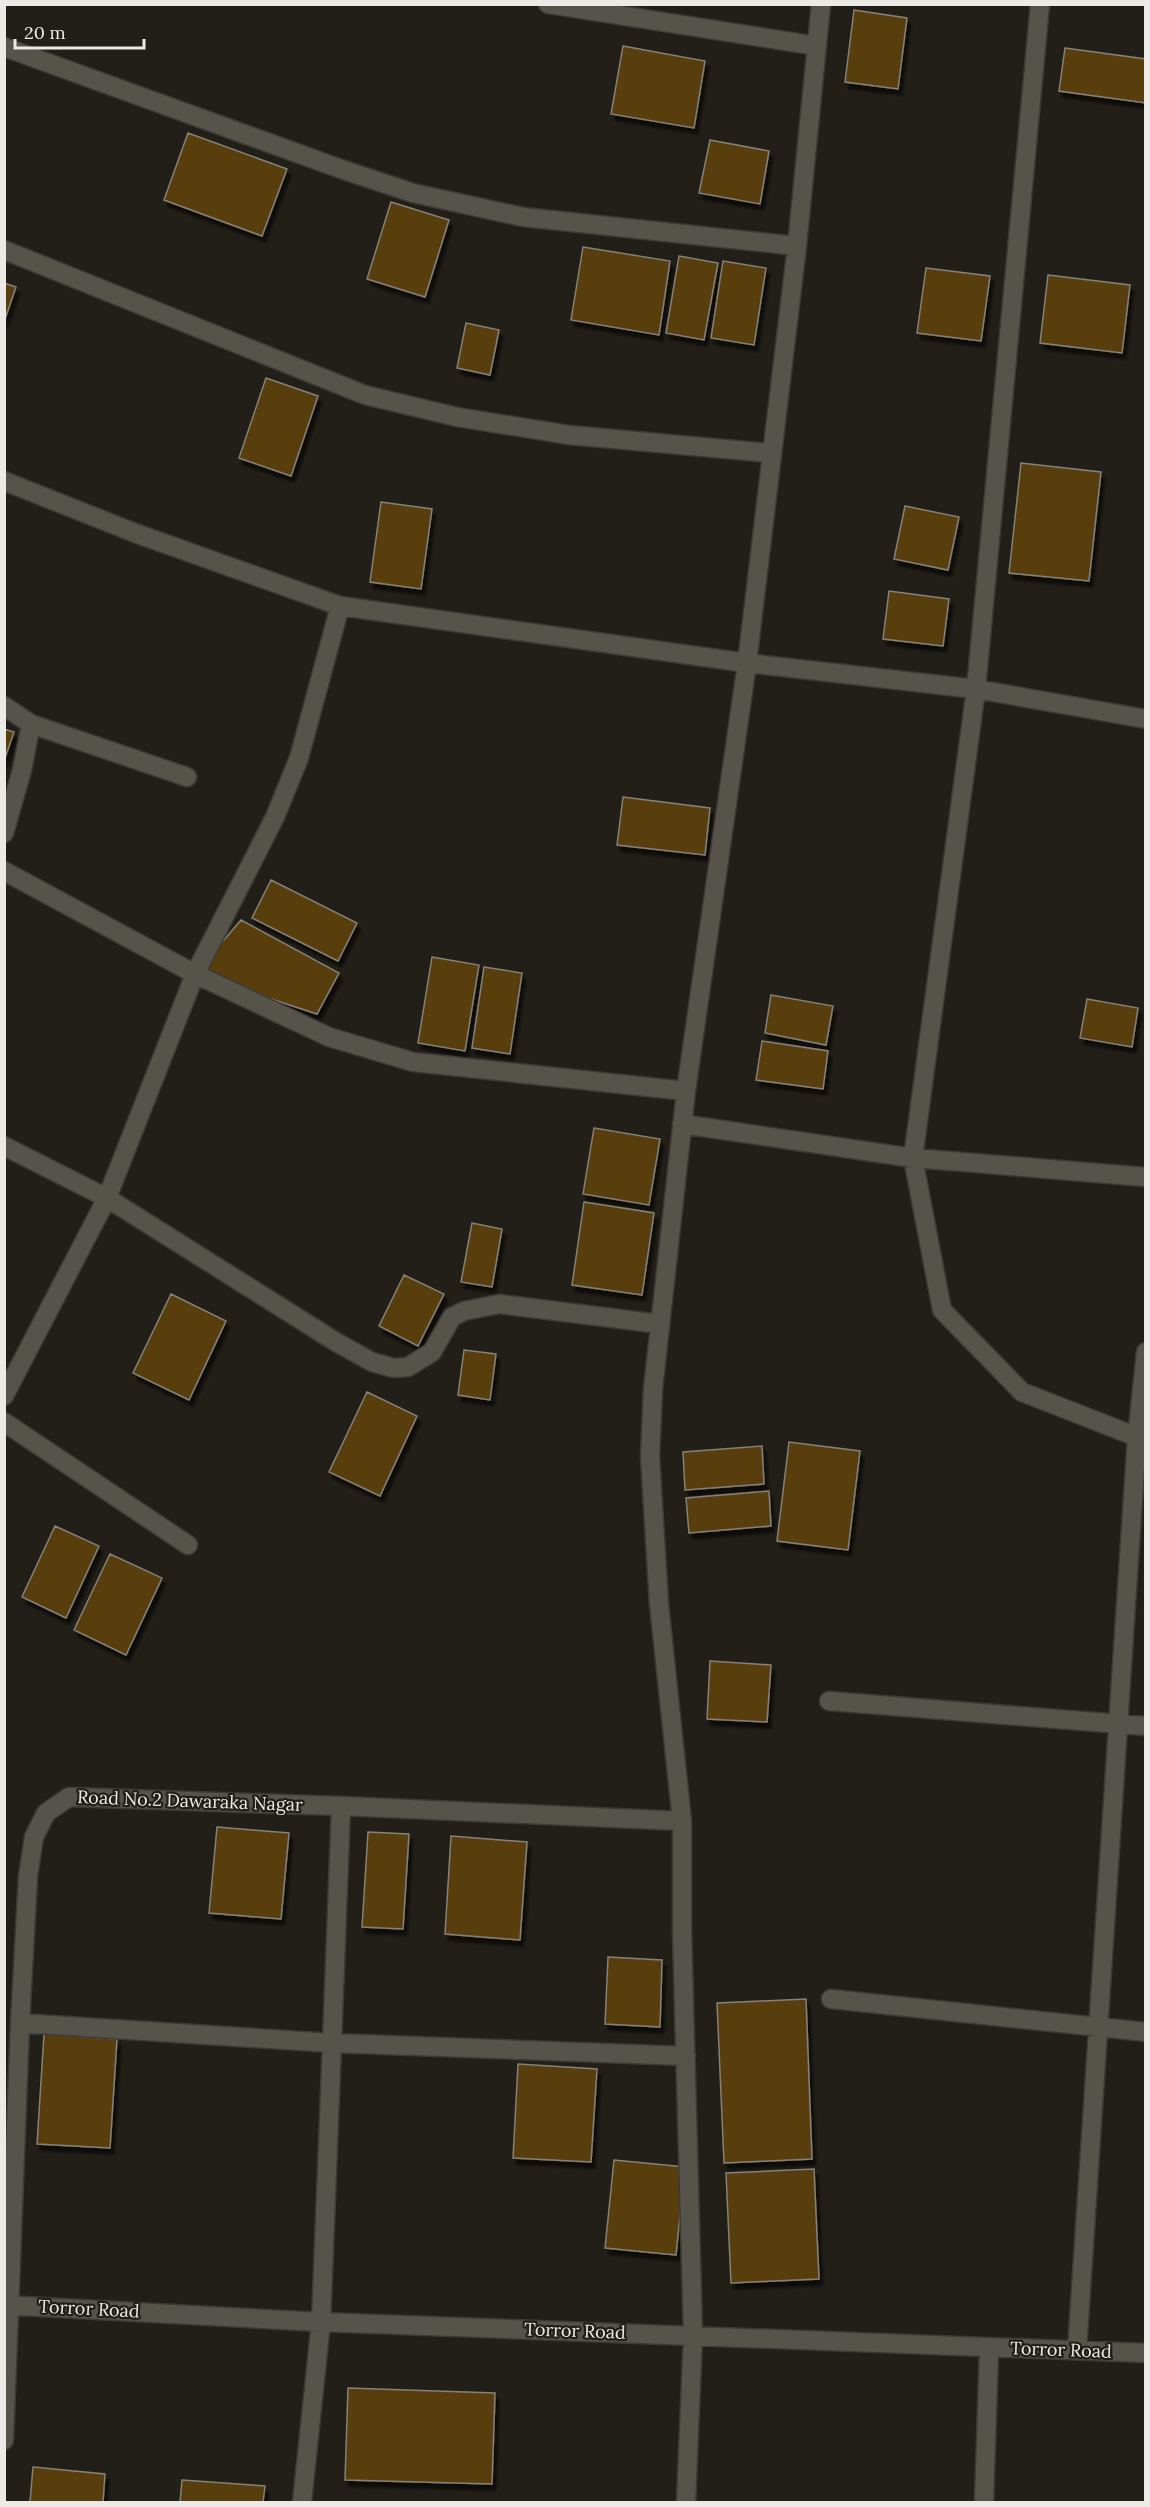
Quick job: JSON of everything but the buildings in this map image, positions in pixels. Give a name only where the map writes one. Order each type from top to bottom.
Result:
[{"type":"street","points":[[548,4],[817,46]]},
{"type":"street","points":[[686,2502],[693,2335],[682,1931],[682,1821],[659,1604],[650,1456],[653,1389],[681,1124],[747,663],[770,453],[797,246],[821,4]]},
{"type":"street","points":[[1040,4],[976,689],[913,1158],[942,1310],[1022,1392],[1141,1437]]},
{"type":"street","points":[[4,47],[413,193],[523,217],[797,246]]},
{"type":"street","points":[[4,250],[365,395],[457,417],[569,435],[770,453]]},
{"type":"street","points":[[4,481],[135,533],[340,606],[747,663],[976,689],[1146,719]]},
{"type":"street","points":[[4,1396],[107,1198],[195,974],[275,817],[299,758],[340,606]]},
{"type":"street","points":[[4,706],[31,724],[187,777]]},
{"type":"street","points":[[4,832],[22,770],[31,724]]},
{"type":"street","points":[[4,871],[195,974],[329,1037],[413,1062],[686,1091]]},
{"type":"street","points":[[681,1124],[913,1158],[1146,1177]]},
{"type":"street","points":[[4,1146],[107,1198],[336,1342],[372,1362],[394,1368],[408,1367],[432,1352],[452,1317],[464,1311],[499,1304],[660,1324]]},
{"type":"street","points":[[1077,2350],[1117,1724],[1146,1352]]},
{"type":"street","points":[[4,1422],[188,1545]]},
{"type":"street","points":[[829,1701],[1146,1725]]},
{"type":"street","name":"Road No.2 Dawaraka Nagar","points":[[4,2440],[28,1876],[34,1837],[46,1813],[69,1797],[682,1821]]},
{"type":"street","points":[[302,2502],[321,2322],[342,1806]]},
{"type":"street","points":[[831,1999],[1099,2029],[1146,2032]]},
{"type":"street","points":[[20,2023],[332,2043],[687,2056]]},
{"type":"street","name":"Torror Road","points":[[8,2305],[321,2322],[693,2335],[988,2349],[1146,2353]]},
{"type":"street","points":[[984,2502],[988,2349]]}]
